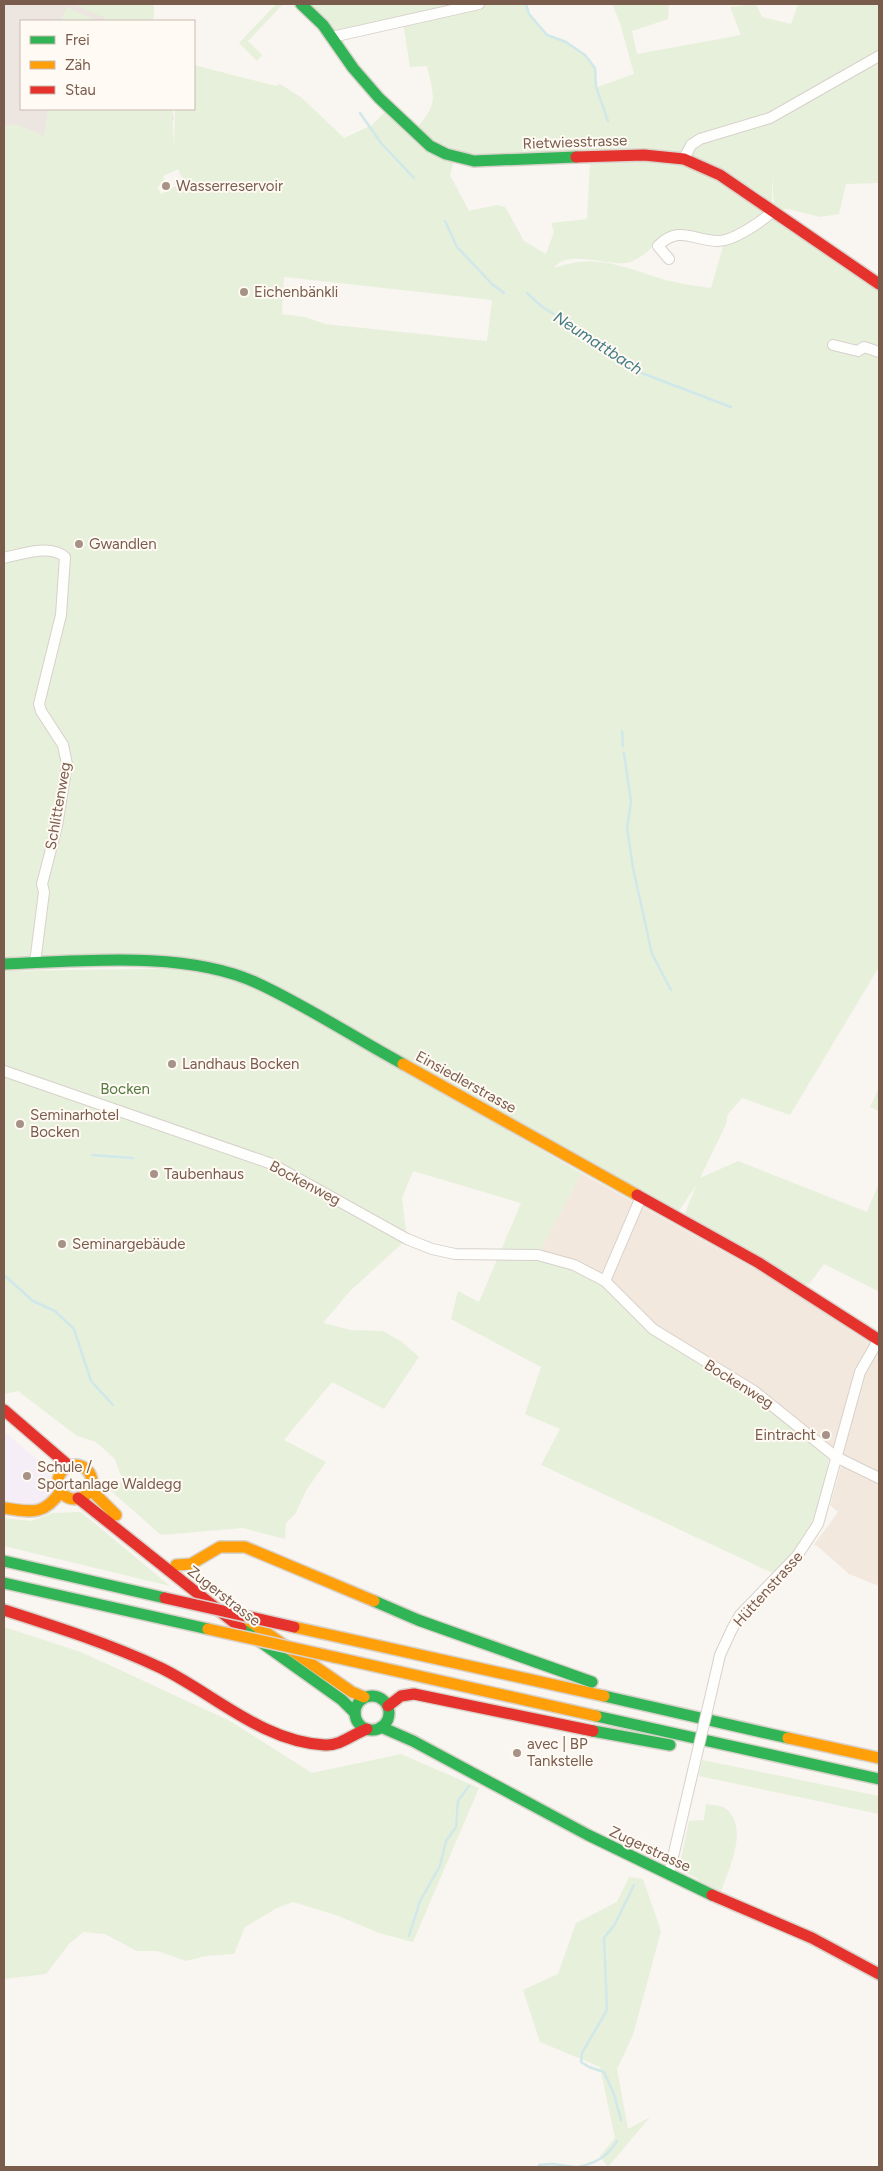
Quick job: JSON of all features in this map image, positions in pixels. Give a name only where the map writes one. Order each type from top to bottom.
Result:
[{"type":"main road","name":"Rietwiesstrasse","points":[[301,4],[332,37],[353,68],[379,98],[430,146],[446,154],[474,161],[644,154],[684,159],[720,175],[879,284]]},
{"type":"main road","name":"Einsiedlerstrasse","points":[[4,964],[181,962],[219,969],[256,982],[759,1264],[879,1340]]},
{"type":"main road","name":"Zugerstrasse","points":[[4,1410],[69,1466],[79,1465],[88,1470],[92,1479],[90,1489],[106,1506],[229,1607],[352,1692],[364,1697],[381,1698],[388,1706]]},
{"type":"main road","points":[[4,1422],[59,1476]]},
{"type":"main road","points":[[4,1508],[34,1512],[45,1510],[54,1503],[61,1491],[59,1476],[69,1466]]},
{"type":"main road","points":[[78,1498],[85,1495],[90,1489]]},
{"type":"main road","name":"Zugerstrasse","points":[[61,1491],[67,1496],[78,1498],[233,1623],[342,1700],[355,1713],[358,1723],[367,1729]]},
{"type":"main road","points":[[176,1565],[194,1564],[210,1551],[220,1547],[250,1548],[455,1634],[688,1715]]},
{"type":"main road","points":[[4,1561],[879,1758]]},
{"type":"main road","points":[[4,1583],[879,1779]]},
{"type":"main road","points":[[4,1610],[95,1641],[152,1664],[282,1735],[316,1744],[332,1745],[385,1723],[388,1706],[402,1696],[414,1694],[559,1725],[854,1774]]},
{"type":"main road","points":[[355,1713],[358,1704],[364,1697]]},
{"type":"main road","name":"Zugerstrasse","points":[[385,1723],[400,1737],[413,1741],[564,1825],[669,1874],[813,1937],[843,1952],[879,1974]]},
{"type":"street","points":[[332,37],[479,4]]},
{"type":"street","points":[[684,159],[692,145],[700,139],[770,118],[879,56]]},
{"type":"street","points":[[668,259],[658,246],[666,237],[679,234],[717,242],[724,241],[759,223],[772,212]]},
{"type":"street","points":[[833,345],[858,351],[864,347],[879,352]]},
{"type":"street","name":"Schlittenweg","points":[[4,558],[47,550],[59,552],[65,557],[64,600],[39,704],[40,711],[63,745],[67,764],[57,826],[42,884],[44,892],[35,963]]},
{"type":"street","name":"Bockenweg","points":[[4,1071],[272,1164],[407,1239],[432,1249],[455,1254],[538,1255],[574,1265],[605,1281],[653,1329],[754,1391],[836,1457],[879,1478]]},
{"type":"street","points":[[605,1281],[641,1197]]},
{"type":"street","name":"Hüttenstrasse","points":[[669,1874],[720,1655],[732,1628],[751,1604],[781,1575],[813,1535],[822,1516],[836,1457],[860,1372],[879,1340]]},
{"type":"shaded area","points":[[4,4],[154,4],[153,20],[20,20],[20,110],[172,110],[174,120],[4,216]]},
{"type":"shaded area","points":[[581,1173],[769,1277],[879,1349],[879,1586],[849,1574],[816,1545],[813,1546],[838,1512],[830,1505],[842,1463],[538,1255]]},
{"type":"shaded area","name":"Schule / Sportanlage Waldegg","points":[[4,1431],[47,1468],[52,1484],[52,1496],[38,1505],[4,1501]]},
{"type":"green space","points":[[73,4],[154,4],[153,20],[104,20],[105,18]]},
{"type":"green space","points":[[276,4],[283,4],[248,41],[262,55],[257,61],[239,43]]},
{"type":"green space","points":[[301,4],[526,4],[529,14],[547,35],[566,42],[585,55],[595,68],[597,87],[634,74],[620,23],[612,4],[669,4],[668,19],[632,31],[637,54],[741,35],[730,7],[756,4],[762,17],[791,24],[798,4],[879,4],[879,183],[846,184],[839,214],[820,217],[788,209],[774,209],[772,173],[772,207],[684,159],[455,157],[450,175],[469,211],[497,205],[505,207],[524,241],[546,254],[554,232],[551,223],[587,219],[590,164],[661,162],[688,167],[709,176],[725,186],[763,213],[762,217],[723,239],[668,233],[643,255],[626,263],[577,259],[560,262],[554,268],[570,263],[599,262],[626,267],[669,281],[711,288],[724,243],[774,217],[879,288],[879,967],[790,1115],[742,1098],[728,1114],[726,1124],[700,1178],[738,1161],[867,1212],[879,1183],[878,1291],[824,1264],[810,1283],[801,1286],[688,1218],[685,1213],[697,1184],[678,1212],[208,963],[4,964],[4,126],[16,124],[44,136],[48,110],[172,110],[174,147],[175,110],[195,110],[195,65],[276,86],[280,84],[302,98],[344,138],[372,125],[389,108],[414,131],[431,108],[433,94],[427,66],[410,67],[403,22],[332,37]],"holes":[[[178,169],[185,184],[182,186],[177,182],[174,183],[176,186],[161,194],[157,187],[165,183],[163,176]],[[284,277],[492,300],[487,341],[325,324],[305,317],[282,314]]]},
{"type":"green space","points":[[67,7],[95,20],[61,20]]},
{"type":"green space","name":"Bocken","points":[[206,968],[281,999],[581,1173],[538,1255],[539,1259],[572,1268],[604,1285],[631,1313],[749,1391],[829,1457],[827,1472],[814,1518],[803,1540],[775,1574],[541,1465],[560,1429],[525,1414],[541,1367],[451,1319],[458,1291],[479,1302],[521,1203],[413,1171],[402,1198],[407,1239],[350,1291],[323,1323],[351,1330],[383,1331],[402,1342],[419,1357],[384,1409],[332,1382],[284,1440],[326,1462],[307,1489],[295,1514],[286,1523],[285,1539],[243,1528],[161,1535],[110,1490],[123,1481],[115,1459],[96,1442],[77,1436],[18,1391],[4,1394],[4,971]]},
{"type":"green space","points":[[879,1088],[879,1111],[870,1107]]},
{"type":"green space","points":[[81,1512],[170,1586],[4,1546],[4,1518],[31,1521],[53,1513]]},
{"type":"green space","points":[[4,1627],[81,1652],[230,1721],[312,1773],[401,1754],[479,1788],[413,1942],[379,1933],[336,1915],[293,1902],[277,1908],[245,1927],[234,1954],[205,1956],[186,1961],[157,1951],[137,1951],[105,1934],[83,1932],[69,1944],[46,1974],[4,1979]]},
{"type":"green space","points":[[702,1760],[879,1796],[879,1814],[699,1776]]},
{"type":"green space","points":[[706,1804],[725,1808],[732,1816],[736,1826],[735,1848],[721,1892],[698,1882],[698,1879],[683,1871],[680,1864],[689,1821],[704,1820]]},
{"type":"green space","points":[[629,1877],[643,1879],[661,1931],[633,2035],[617,2069],[628,2129],[650,2117],[608,2167],[600,2156],[615,2138],[600,2067],[540,2042],[523,1990],[558,1974],[576,1923],[617,1902]]},
{"type":"waterway","points":[[526,4],[529,14],[547,35],[566,42],[585,55],[595,68],[596,87],[608,121]]},
{"type":"waterway","name":"Neumattbach","points":[[360,113],[381,143],[414,178]]},
{"type":"waterway","name":"Neumattbach","points":[[445,221],[457,247],[492,284],[504,293]]},
{"type":"waterway","name":"Neumattbach","points":[[527,293],[541,306],[632,364],[639,372],[731,407]]},
{"type":"waterway","points":[[622,731],[623,746]]},
{"type":"waterway","points":[[624,753],[631,802],[627,828],[633,868],[652,954],[671,990]]},
{"type":"waterway","points":[[92,1155],[133,1158]]},
{"type":"waterway","points":[[4,1275],[33,1301],[55,1311],[74,1329],[91,1381],[113,1405]]},
{"type":"waterway","points":[[409,1936],[420,1901],[440,1866],[446,1841],[456,1827],[458,1801],[469,1786]]},
{"type":"waterway","points":[[621,2120],[614,2094],[604,2072],[581,2062],[582,2053],[607,2010],[604,1938],[615,1924],[634,1885]]},
{"type":"waterway","points":[[578,2167],[590,2164],[600,2158],[617,2141]]},
{"type":"waterway","points":[[539,2165],[552,2164],[575,2167]]},
{"type":"traffic: fast","points":[[301,4],[323,25],[353,68],[379,98],[430,146],[446,154],[474,161],[576,157]]},
{"type":"traffic: fast","points":[[4,964],[133,960],[199,966],[229,973],[257,983],[294,1002],[403,1064]]},
{"type":"traffic: fast","points":[[4,1561],[165,1598]]},
{"type":"traffic: fast","points":[[4,1583],[208,1629]]},
{"type":"traffic: fast","points":[[374,1601],[418,1620],[592,1682]]},
{"type":"traffic: fast","points":[[241,1628],[342,1700],[355,1713]]},
{"type":"traffic: fast","points":[[372,1696],[379,1697],[384,1701],[388,1706],[389,1713],[388,1720],[384,1725],[379,1729],[372,1730],[365,1729],[360,1725],[356,1720],[355,1713],[356,1706],[360,1701],[365,1697],[372,1696]]},
{"type":"traffic: fast","points":[[604,1696],[788,1738]]},
{"type":"traffic: fast","points":[[596,1716],[879,1779]]},
{"type":"traffic: fast","points":[[381,1727],[413,1741],[588,1835],[712,1895]]},
{"type":"traffic: fast","points":[[593,1731],[670,1745]]},
{"type":"traffic: slow","points":[[403,1064],[637,1195]]},
{"type":"traffic: slow","points":[[75,1465],[87,1470],[92,1482],[87,1494],[75,1499],[63,1494],[58,1482],[63,1470],[75,1465]]},
{"type":"traffic: slow","points":[[90,1489],[116,1515]]},
{"type":"traffic: slow","points":[[4,1508],[22,1511],[43,1508],[49,1505],[61,1491]]},
{"type":"traffic: slow","points":[[176,1565],[191,1564],[220,1547],[245,1547],[374,1601]]},
{"type":"traffic: slow","points":[[245,1618],[352,1692],[364,1697]]},
{"type":"traffic: slow","points":[[294,1627],[604,1696]]},
{"type":"traffic: slow","points":[[208,1629],[334,1657]]},
{"type":"traffic: slow","points":[[334,1657],[596,1716]]},
{"type":"traffic: slow","points":[[788,1738],[879,1758]]},
{"type":"traffic: jam","points":[[576,157],[644,155],[684,159],[720,175],[879,284]]},
{"type":"traffic: jam","points":[[637,1195],[759,1263],[879,1340]]},
{"type":"traffic: jam","points":[[4,1410],[69,1466]]},
{"type":"traffic: jam","points":[[78,1498],[241,1628]]},
{"type":"traffic: jam","points":[[165,1598],[294,1627]]},
{"type":"traffic: jam","points":[[4,1610],[64,1629],[142,1659],[181,1679],[260,1726],[302,1742],[331,1745],[367,1729]]},
{"type":"traffic: jam","points":[[388,1706],[401,1696],[414,1694],[593,1731]]},
{"type":"traffic: jam","points":[[712,1895],[812,1938],[879,1974]]},
{"type":"place","name":"Wasserreservoir","points":[[166,186]]},
{"type":"place","name":"Eichenbänkli","points":[[244,292]]},
{"type":"place","name":"Gwandlen","points":[[79,544]]},
{"type":"place","name":"Landhaus Bocken","points":[[172,1064]]},
{"type":"place","name":"Seminarhotel Bocken","points":[[20,1124]]},
{"type":"place","name":"Taubenhaus","points":[[154,1174]]},
{"type":"place","name":"Seminargebäude","points":[[62,1244]]},
{"type":"place","name":"Eintracht","points":[[826,1435]]},
{"type":"place","name":"Schule / Sportanlage Waldegg","points":[[27,1476]]},
{"type":"place","name":"avec | BP Tankstelle","points":[[517,1753]]}]
